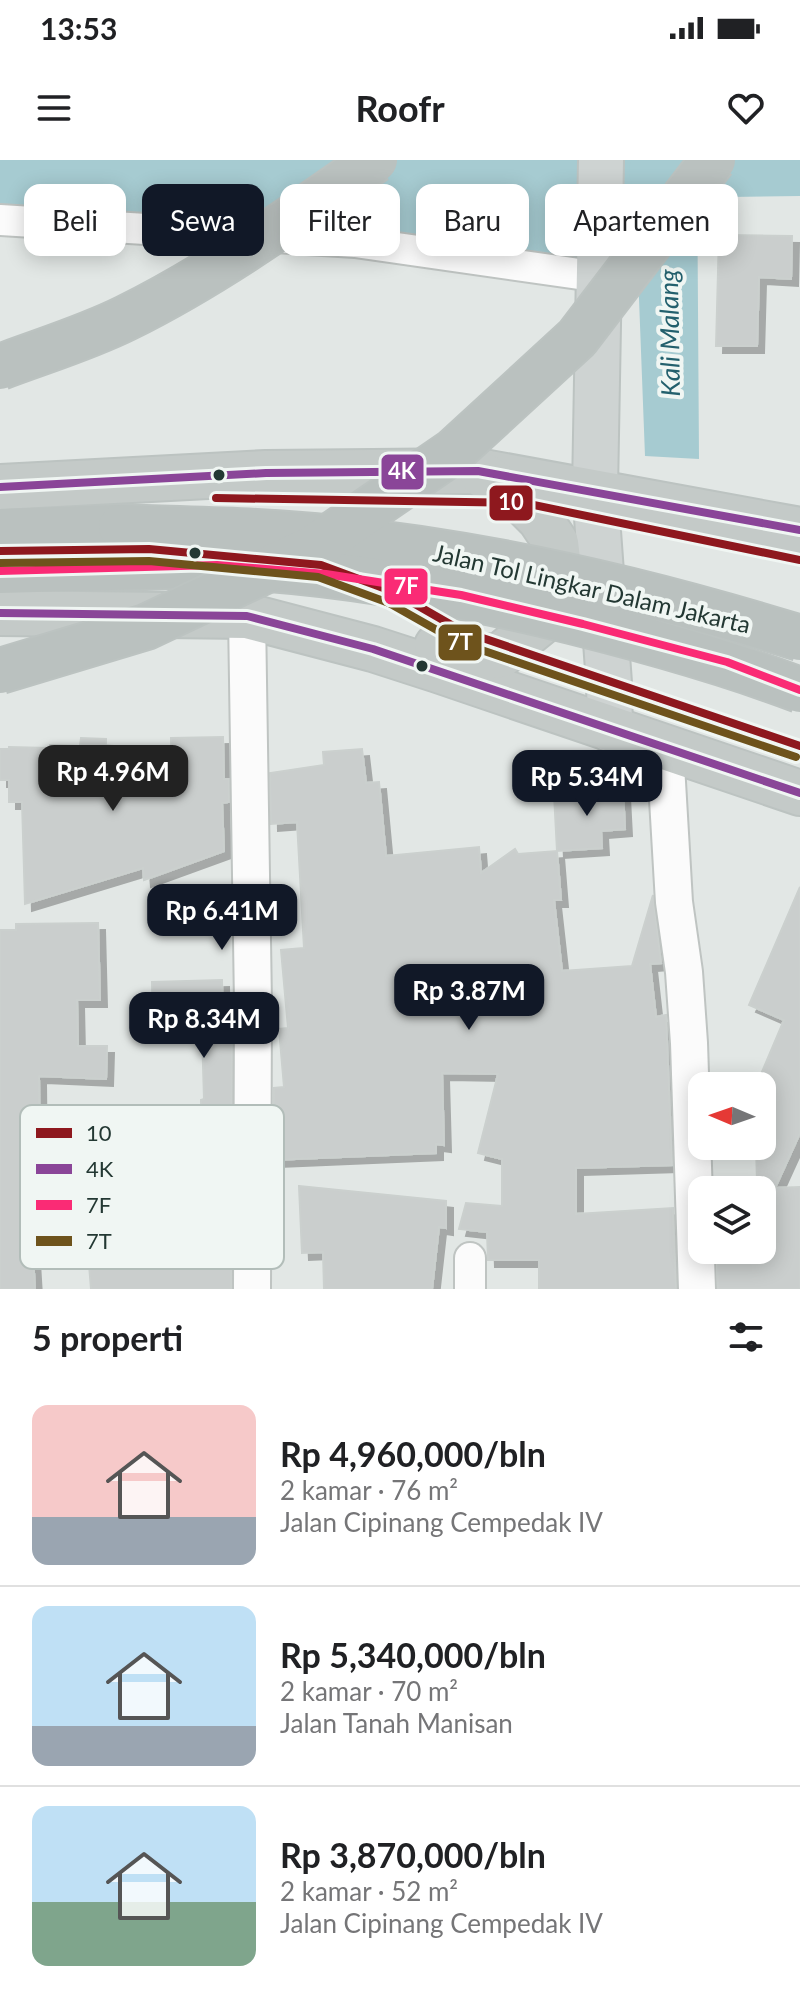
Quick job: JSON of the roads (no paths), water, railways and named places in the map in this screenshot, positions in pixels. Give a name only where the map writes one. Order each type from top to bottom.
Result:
[{"type":"highway","points":[[0,367],[124,319],[195,281],[262,239],[375,160]]},
{"type":"highway","points":[[0,671],[146,627],[313,548],[454,451],[577,338],[713,160]]},
{"type":"highway","points":[[0,598],[18,595],[247,602],[318,614],[478,658],[501,655],[544,620],[560,576],[556,543],[540,519],[524,503],[478,471]]},
{"type":"highway","points":[[0,487],[266,473],[478,471],[800,530]]},
{"type":"highway","name":"Jalan Tol Lingkar Dalam Jakarta","points":[[0,531],[136,527],[330,537],[445,552],[702,610],[800,638]]},
{"type":"highway","name":"Jalan Tol Lingkar Dalam Jakarta","points":[[0,571],[217,565],[326,574],[461,595],[583,624],[727,662],[800,690]]},
{"type":"highway","points":[[0,613],[247,616],[373,649],[800,793]]},
{"type":"main road","points":[[601,160],[595,490],[610,729]]},
{"type":"street","points":[[0,220],[355,242],[600,273]]},
{"type":"street","points":[[247,616],[253,1105]]},
{"type":"street","points":[[665,748],[674,902],[684,972],[689,1043],[697,1289]]},
{"type":"street","points":[[470,1258],[470,1289]]},
{"type":"street","points":[[252,1269],[252,1289]]},
{"type":"water","points":[[0,160],[697,160],[697,184],[545,184],[545,256],[613,256],[609,262],[529,255],[529,184],[416,184],[416,246],[400,245],[400,184],[280,184],[280,235],[264,234],[264,184],[142,184],[142,224],[126,222],[126,184],[24,184],[24,214],[0,212]]},
{"type":"water","name":"Kali Malang","points":[[637,256],[698,256],[699,459],[645,456]]},
{"type":"waterway","points":[[656,171],[800,169]]}]
